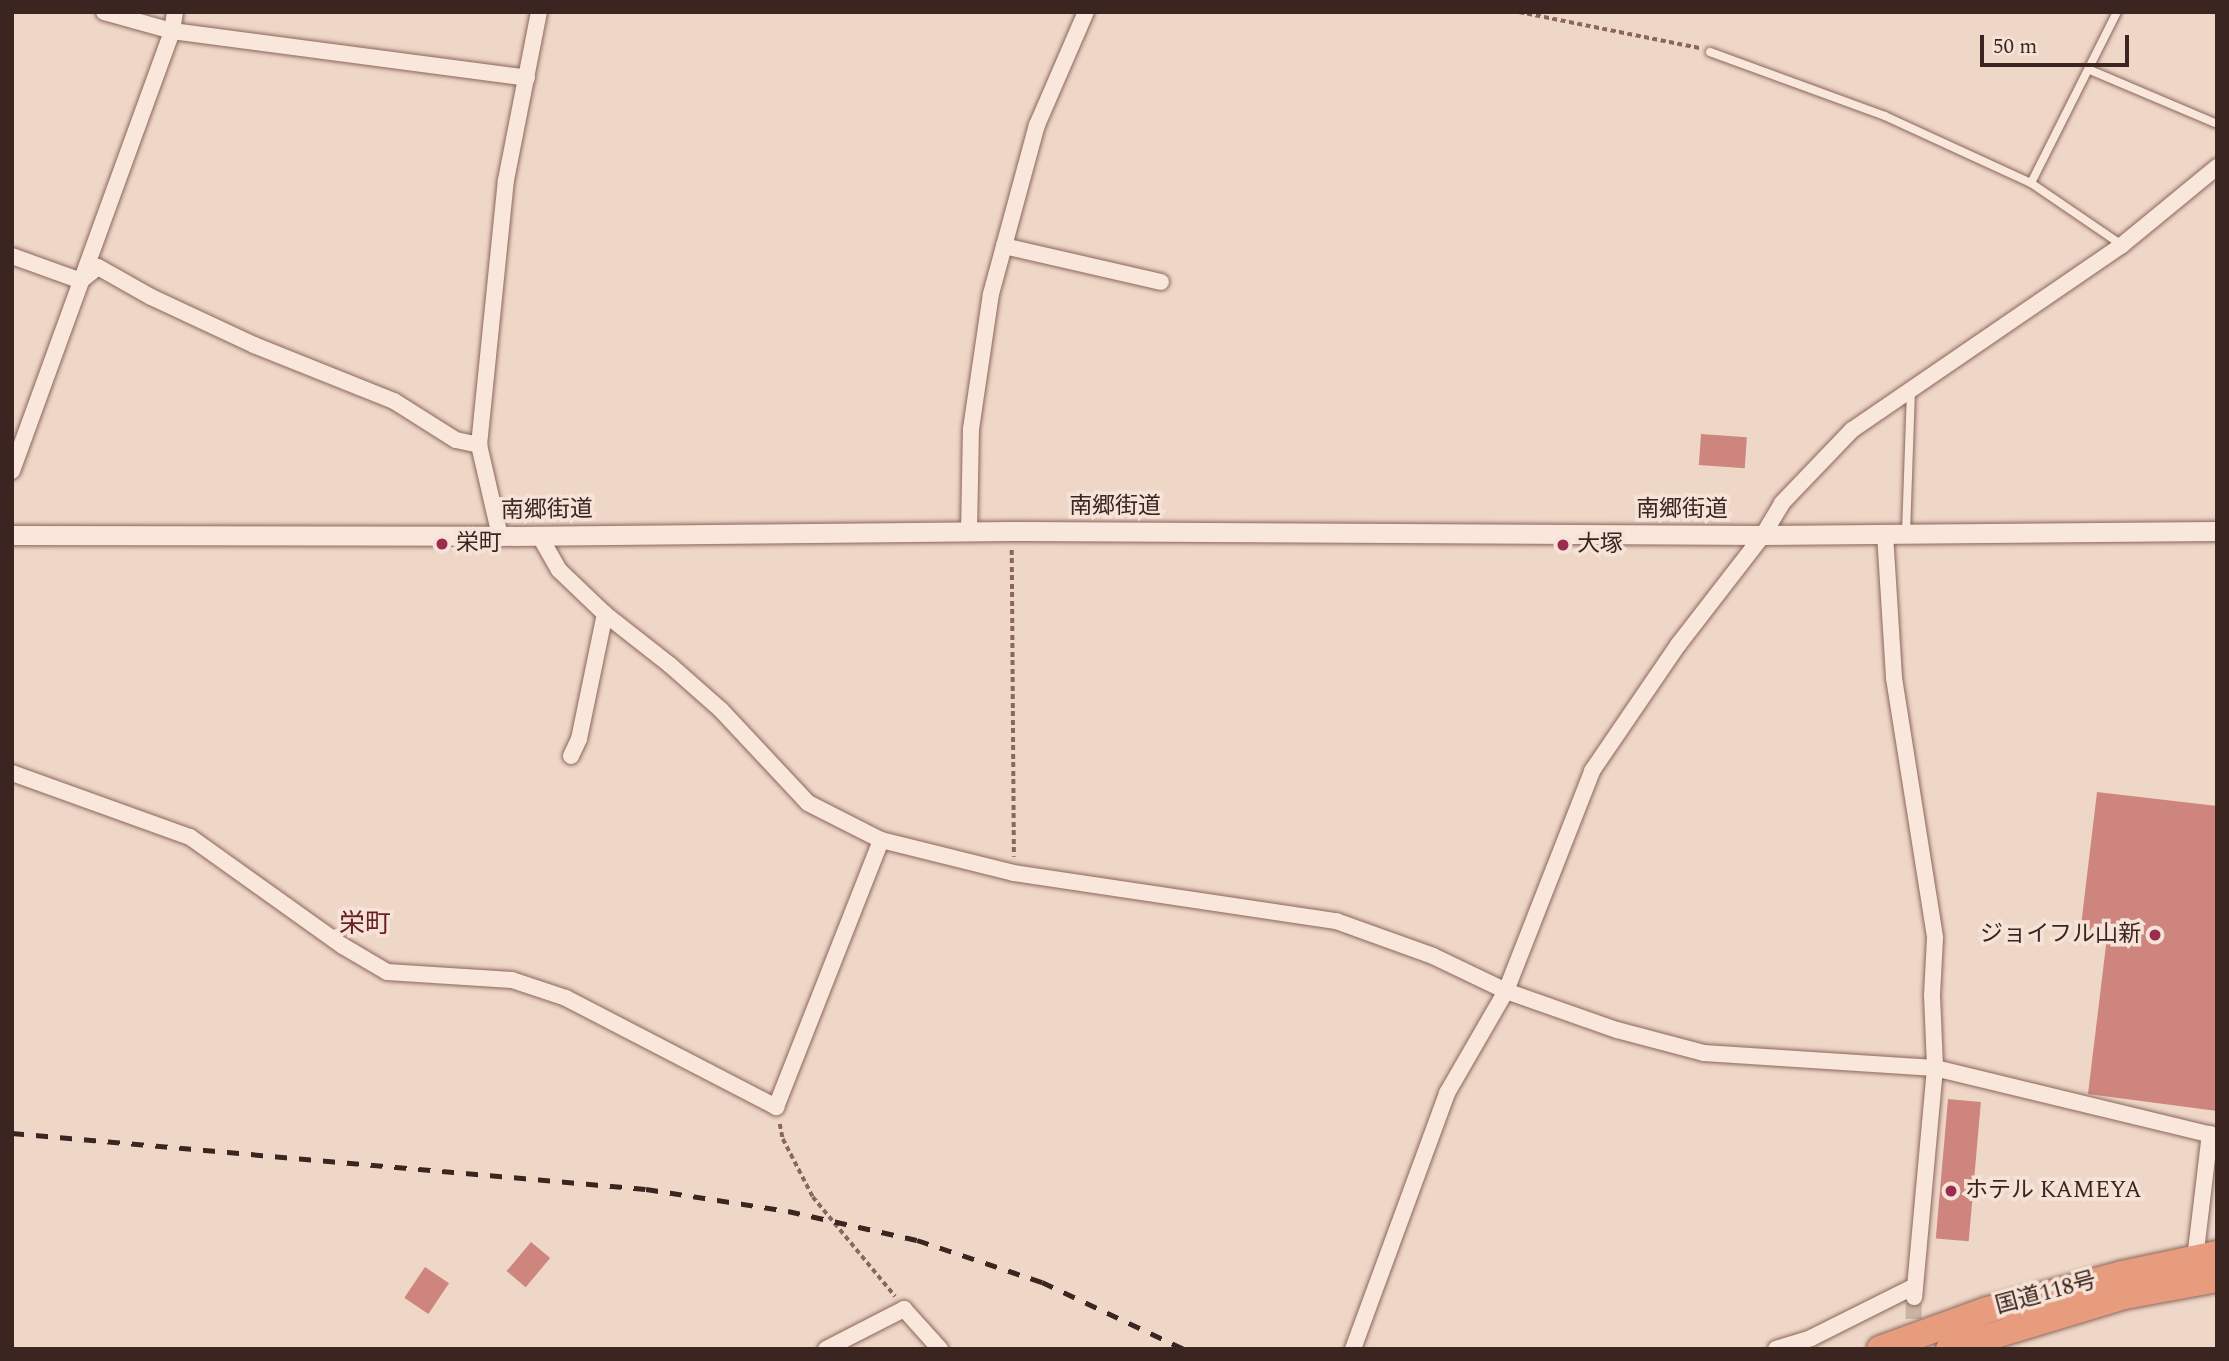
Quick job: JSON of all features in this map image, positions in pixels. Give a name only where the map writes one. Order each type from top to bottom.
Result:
[{"type":"highway","name":"国道118号","points":[[1880,1349],[1987,1310],[2122,1274],[2206,1256]]},
{"type":"highway","name":"国道118号","points":[[1949,1349],[2125,1296],[2217,1279]]},
{"type":"street","points":[[104,12],[172,31],[527,78]]},
{"type":"street","points":[[12,471],[172,31],[175,12]]},
{"type":"street","points":[[499,536],[479,445],[506,180],[540,12]]},
{"type":"street","points":[[970,532],[971,429],[991,294],[1037,125],[1086,12]]},
{"type":"street","points":[[1353,1349],[1447,1093],[1506,992],[1592,771],[1678,645],[1763,535],[1782,503],[1821,458],[1852,430],[2122,245],[2217,167]]},
{"type":"street","points":[[1004,246],[1161,282]]},
{"type":"street","points":[[12,256],[81,281]]},
{"type":"street","points":[[81,281],[98,267],[151,297],[254,345],[394,401],[456,440],[479,445]]},
{"type":"street","name":"南郷街道","points":[[12,535],[499,536],[1012,531],[1763,535],[2217,531]]},
{"type":"street","points":[[1776,1349],[1811,1338],[1915,1291],[1935,1068],[1932,995],[1935,938],[1894,678],[1885,534]]},
{"type":"street","points":[[539,535],[559,570],[605,614],[721,710],[808,803],[881,839],[1014,873],[1336,921],[1433,956],[1506,992],[1617,1030],[1704,1052],[1750,1058],[1935,1068],[2214,1135],[2206,1256]]},
{"type":"street","points":[[571,756],[579,739],[605,614]]},
{"type":"street","points":[[12,773],[190,837],[343,946],[387,972],[512,980],[566,999],[776,1107],[881,839]]},
{"type":"street","points":[[825,1349],[904,1308],[940,1349]]},
{"type":"lane","points":[[2031,183],[2117,12]]},
{"type":"lane","points":[[1710,52],[1885,116],[2031,183],[2122,245]]},
{"type":"lane","points":[[2090,69],[2217,124]]},
{"type":"lane","points":[[1906,533],[1912,389]]},
{"type":"path","points":[[1519,12],[1710,52]]},
{"type":"path","points":[[1012,531],[1014,873]]},
{"type":"path","points":[[776,1107],[783,1139],[813,1197],[904,1308]]},
{"type":"building","points":[[1701,434],[1747,437],[1745,468],[1699,465]]},
{"type":"building","name":"ジョイフル山新","points":[[2097,792],[2217,806],[2217,1111],[2088,1094],[2107,937],[2080,934]]},
{"type":"building","points":[[1948,1099],[1981,1102],[1969,1241],[1936,1238]]},
{"type":"building","points":[[531,1242],[550,1258],[526,1287],[507,1271]]},
{"type":"building","points":[[425,1267],[449,1283],[428,1314],[404,1298]]},
{"type":"tunnel","points":[[1913,1343],[1914,1297]]},
{"type":"railway","points":[[12,1133],[646,1189],[788,1211],[917,1240],[1042,1282],[1184,1349]]},
{"type":"place","name":"栄町","points":[[442,544]]},
{"type":"place","name":"大塚","points":[[1563,545]]},
{"type":"place","name":"ジョイフル山新","points":[[2155,935]]},
{"type":"place","name":"ホテル KAMEYA","points":[[1951,1191]]},
{"type":"district","name":"栄町","points":[[365,925]]}]
